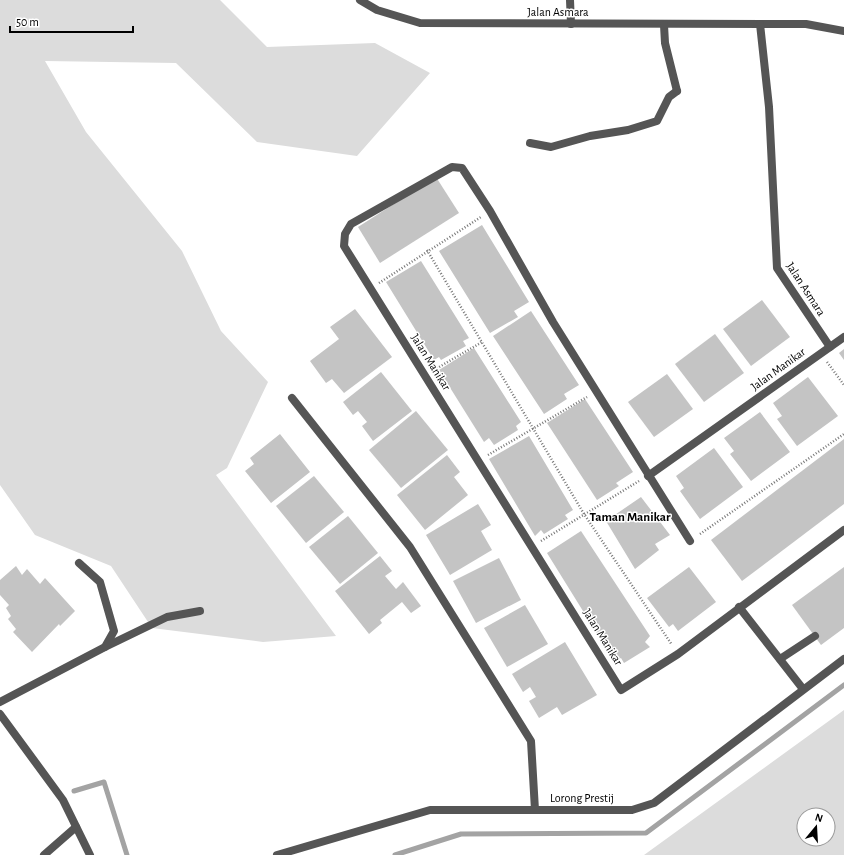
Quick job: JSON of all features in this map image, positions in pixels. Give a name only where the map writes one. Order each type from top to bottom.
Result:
[{"type":"street","name":"Jalan Asmara","points":[[360,0],[377,10],[420,23],[664,25],[806,24],[844,31]]},
{"type":"street","points":[[570,0],[571,24]]},
{"type":"street","name":"Jalan Asmara","points":[[760,24],[769,107],[777,268],[830,347]]},
{"type":"street","points":[[530,143],[551,147],[590,136],[628,130],[657,121],[669,97],[678,91],[665,43],[664,25]]},
{"type":"street","name":"Jalan Manikar","points":[[690,541],[553,322],[490,211],[462,168],[452,167],[351,224],[345,234],[344,246],[622,690],[678,654],[844,530]]},
{"type":"street","name":"Jalan Manikar","points":[[648,476],[844,337]]},
{"type":"street","points":[[292,398],[410,547],[531,741],[535,810]]},
{"type":"street","points":[[79,563],[100,582],[114,631],[105,647]]},
{"type":"street","points":[[739,607],[803,689]]},
{"type":"street","points":[[0,702],[105,647],[167,617],[200,611]]},
{"type":"street","points":[[780,659],[815,636]]},
{"type":"street","name":"Lorong Prestij","points":[[276,855],[430,810],[632,810],[654,803],[844,659]]},
{"type":"street","points":[[0,714],[63,800],[90,855]]},
{"type":"street","points":[[44,855],[76,827]]},
{"type":"path","points":[[371,288],[427,250],[490,211]]},
{"type":"path","points":[[427,250],[584,514],[678,654]]},
{"type":"path","points":[[425,375],[482,342]]},
{"type":"path","points":[[821,354],[844,385]]},
{"type":"path","points":[[479,460],[596,391]]},
{"type":"path","points":[[690,541],[844,434]]},
{"type":"path","points":[[533,546],[648,476]]},
{"type":"shaded area","points":[[0,0],[220,0],[267,47],[375,43],[430,73],[357,156],[257,142],[176,63],[45,61],[86,132],[182,251],[221,331],[268,382],[227,468],[216,475],[336,636],[263,642],[152,628],[111,566],[35,535],[0,485]]},
{"type":"shaded area","points":[[844,710],[844,855],[644,855]]},
{"type":"building","points":[[436,177],[459,213],[380,263],[358,227]]},
{"type":"building","points":[[482,225],[529,302],[514,311],[518,317],[490,333],[439,251]]},
{"type":"building","points":[[421,261],[469,338],[463,341],[466,346],[441,360],[439,357],[434,360],[386,282]]},
{"type":"building","points":[[762,300],[790,337],[751,366],[723,329]]},
{"type":"building","points":[[355,309],[392,357],[344,393],[332,379],[326,383],[310,361],[339,339],[330,327]]},
{"type":"building","points":[[531,311],[579,385],[564,394],[567,399],[544,414],[493,336]]},
{"type":"building","points":[[715,334],[744,373],[704,402],[675,364]]},
{"type":"building","points":[[474,348],[521,422],[516,426],[518,430],[494,445],[489,438],[484,442],[439,370]]},
{"type":"building","points":[[844,349],[844,360],[839,353]]},
{"type":"building","points":[[381,372],[412,411],[373,441],[362,426],[367,422],[358,411],[353,415],[343,402]]},
{"type":"building","points":[[667,374],[693,409],[654,437],[628,402]]},
{"type":"building","points":[[808,377],[838,416],[797,446],[777,419],[782,416],[773,403]]},
{"type":"building","points":[[585,399],[633,472],[616,483],[619,486],[597,500],[547,423]]},
{"type":"building","points":[[416,411],[448,450],[401,488],[369,450]]},
{"type":"building","points":[[760,412],[790,452],[751,481],[730,454],[734,451],[724,438]]},
{"type":"building","points":[[280,434],[310,472],[271,503],[245,471],[254,464],[250,458]]},
{"type":"building","points":[[529,436],[573,510],[565,515],[568,519],[544,534],[541,530],[535,536],[489,459]]},
{"type":"building","points":[[844,439],[844,504],[742,581],[711,540]]},
{"type":"building","points":[[714,448],[743,487],[700,519],[680,491],[684,488],[676,476]]},
{"type":"building","points":[[447,455],[460,472],[454,477],[468,495],[425,530],[397,495]]},
{"type":"building","points":[[314,476],[344,512],[306,543],[276,506]]},
{"type":"building","points":[[641,497],[670,535],[655,544],[659,550],[635,569],[606,521]]},
{"type":"building","points":[[478,504],[491,525],[481,531],[492,550],[450,575],[426,535]]},
{"type":"building","points":[[348,516],[378,553],[340,584],[309,547]]},
{"type":"building","points":[[581,531],[650,636],[645,642],[650,647],[624,663],[621,658],[614,661],[547,553]]},
{"type":"building","points":[[380,556],[392,571],[385,576],[396,589],[403,582],[421,606],[411,613],[402,602],[380,620],[382,623],[369,634],[335,591]]},
{"type":"building","points":[[499,558],[521,600],[476,623],[453,581]]},
{"type":"building","points":[[16,566],[22,575],[27,569],[40,584],[45,578],[75,611],[60,626],[59,624],[32,652],[13,632],[16,629],[8,619],[11,616],[6,608],[9,605],[0,595],[0,580]]},
{"type":"building","points":[[689,567],[716,602],[678,631],[673,624],[669,627],[647,598]]},
{"type":"building","points":[[844,567],[844,628],[821,645],[792,605]]},
{"type":"building","points":[[525,605],[548,644],[507,667],[484,628]]},
{"type":"building","points":[[565,642],[597,695],[562,715],[557,707],[539,718],[529,701],[536,697],[530,687],[523,692],[512,674]]},
{"type":"waterway","points":[[395,855],[461,834],[646,833],[844,685]]},
{"type":"waterway","points":[[74,791],[104,782],[127,855]]},
{"type":"district","name":"Taman Manikar","points":[[630,517]]}]
